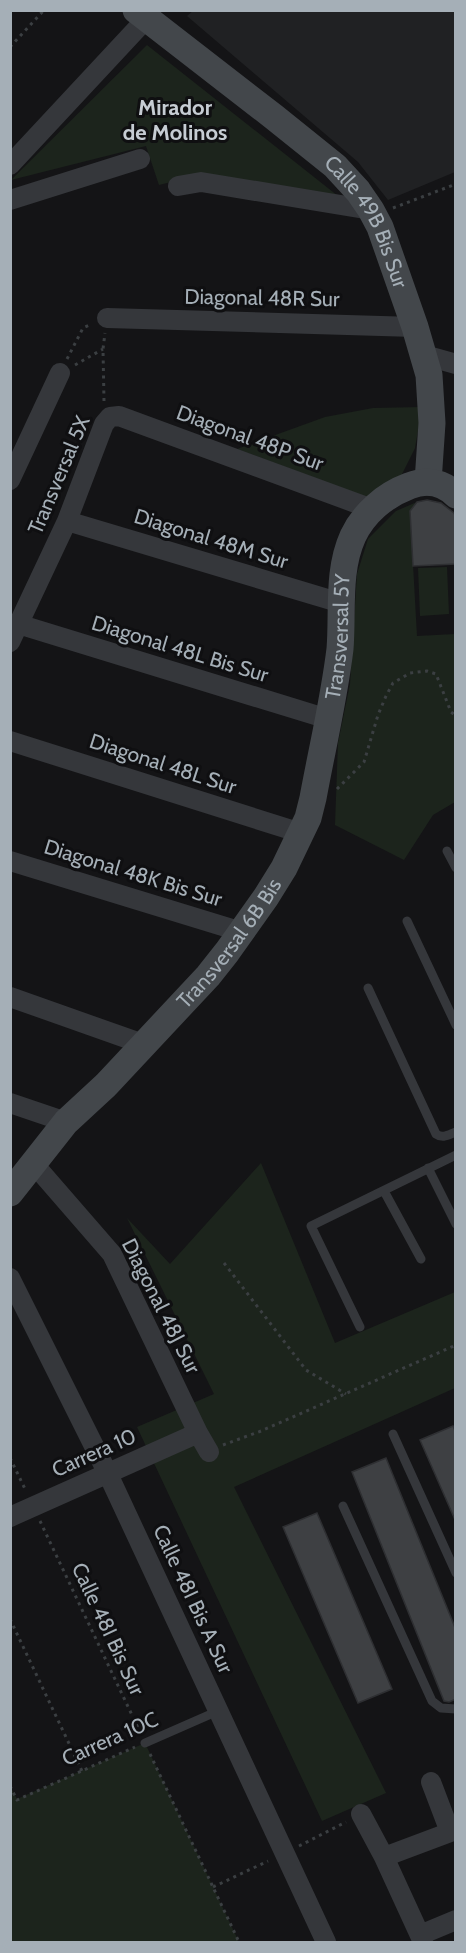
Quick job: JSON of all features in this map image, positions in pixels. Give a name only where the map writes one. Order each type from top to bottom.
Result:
[{"type":"street","points":[[10,165],[146,13]]},
{"type":"street","name":"Calle 49B Bis Sur","points":[[146,13],[335,166],[380,210],[380,227],[429,375],[431,398],[428,482]]},
{"type":"street","points":[[10,200],[140,159]]},
{"type":"street","points":[[178,186],[201,182],[380,210]]},
{"type":"street","name":"Diagonal 48R Sur","points":[[106,318],[415,327]]},
{"type":"street","points":[[424,355],[456,364]]},
{"type":"street","points":[[10,480],[60,373]]},
{"type":"street","name":"Diagonal 48P Sur","points":[[110,417],[119,416],[372,509]]},
{"type":"street","name":"Transversal 5X","points":[[14,633],[67,521],[104,424],[110,417]]},
{"type":"street","points":[[428,482],[440,484],[456,495]]},
{"type":"street","name":"Transversal 5Y","points":[[301,833],[308,818],[340,648],[341,603],[346,553],[360,523],[372,509],[397,490],[416,483],[428,482]]},
{"type":"street","name":"Diagonal 48M Sur","points":[[67,521],[341,603]]},
{"type":"street","name":"Diagonal 48L Bis Sur","points":[[14,633],[328,719]]},
{"type":"street","name":"Diagonal 48L Sur","points":[[10,741],[301,833]]},
{"type":"street","name":"Transversal 6B Bis","points":[[10,1193],[66,1122],[106,1085],[208,976],[242,932],[284,867],[301,833]]},
{"type":"street","name":"Diagonal 48K Bis Sur","points":[[10,861],[242,932]]},
{"type":"street","points":[[10,997],[142,1044]]},
{"type":"street","points":[[10,1103],[66,1122]]},
{"type":"street","name":"Diagonal 48J Sur","points":[[33,1163],[112,1254],[208,1452]]},
{"type":"street","name":"Calle 48I Bis A Sur","points":[[10,1278],[108,1474],[326,1942]]},
{"type":"street","name":"Carrera 10","points":[[10,1517],[198,1433]]},
{"type":"street","points":[[384,1857],[453,1831],[431,1782]]},
{"type":"street","points":[[361,1814],[384,1857],[421,1939],[456,1920]]},
{"type":"lane","points":[[447,851],[456,868]]},
{"type":"lane","points":[[407,921],[456,1024]]},
{"type":"lane","points":[[368,988],[435,1134],[445,1137],[456,1132]]},
{"type":"lane","points":[[360,1327],[311,1226],[456,1155]]},
{"type":"lane","points":[[428,1168],[456,1224]]},
{"type":"lane","points":[[384,1191],[422,1259]]},
{"type":"lane","points":[[393,1434],[456,1573]]},
{"type":"lane","points":[[343,1506],[432,1701],[441,1708],[456,1709]]},
{"type":"lane","name":"Carrera 10C","points":[[145,1743],[218,1710]]},
{"type":"path","points":[[10,47],[44,10]]},
{"type":"path","points":[[380,210],[455,185]]},
{"type":"path","points":[[60,373],[83,328],[106,318]]},
{"type":"path","name":"Transversal 5X","points":[[106,318],[103,349],[103,397],[110,417]]},
{"type":"path","points":[[60,373],[103,349]]},
{"type":"path","points":[[333,793],[364,762],[378,715],[393,683],[411,673],[427,671],[436,674],[452,712],[456,716]]},
{"type":"path","points":[[224,1263],[306,1370],[346,1394]]},
{"type":"path","points":[[208,1452],[456,1345]]},
{"type":"path","name":"Calle 48I Bis Sur","points":[[10,1458],[239,1942]]},
{"type":"path","points":[[10,1619],[82,1771]]},
{"type":"path","name":"Carrera 10C","points":[[10,1786],[17,1800],[145,1743]]},
{"type":"shaded area","points":[[193,11],[455,11],[455,172],[388,200],[358,162],[187,16]]},
{"type":"shaded area","points":[[147,45],[338,196],[203,174],[159,185],[146,146],[11,180]]},
{"type":"shaded area","points":[[422,407],[415,448],[401,476],[366,497],[237,449],[325,417],[373,408]]},
{"type":"shaded area","points":[[417,502],[410,511],[417,636],[455,634],[455,802],[433,815],[404,860],[335,825],[338,743],[350,684],[357,574],[368,539],[396,511]]},
{"type":"shaded area","points":[[447,567],[449,614],[420,616],[418,568]]},
{"type":"shaded area","points":[[261,1163],[335,1343],[455,1292],[455,1388],[234,1487],[386,1793],[322,1821],[137,1427],[214,1394],[127,1218],[170,1264]]},
{"type":"shaded area","points":[[145,1743],[239,1942],[11,1942],[10,1786],[17,1799]]},
{"type":"building","points":[[427,500],[441,503],[454,513],[456,518],[456,564],[413,566],[410,511],[417,502]]},
{"type":"building","points":[[453,1426],[456,1433],[456,1522],[420,1440]]},
{"type":"building","points":[[386,1458],[456,1630],[456,1699],[449,1702],[444,1701],[352,1472]]},
{"type":"building","points":[[317,1513],[392,1689],[358,1703],[283,1527]]},
{"type":"district","name":"Mirador de Molinos","points":[[175,120]]}]
